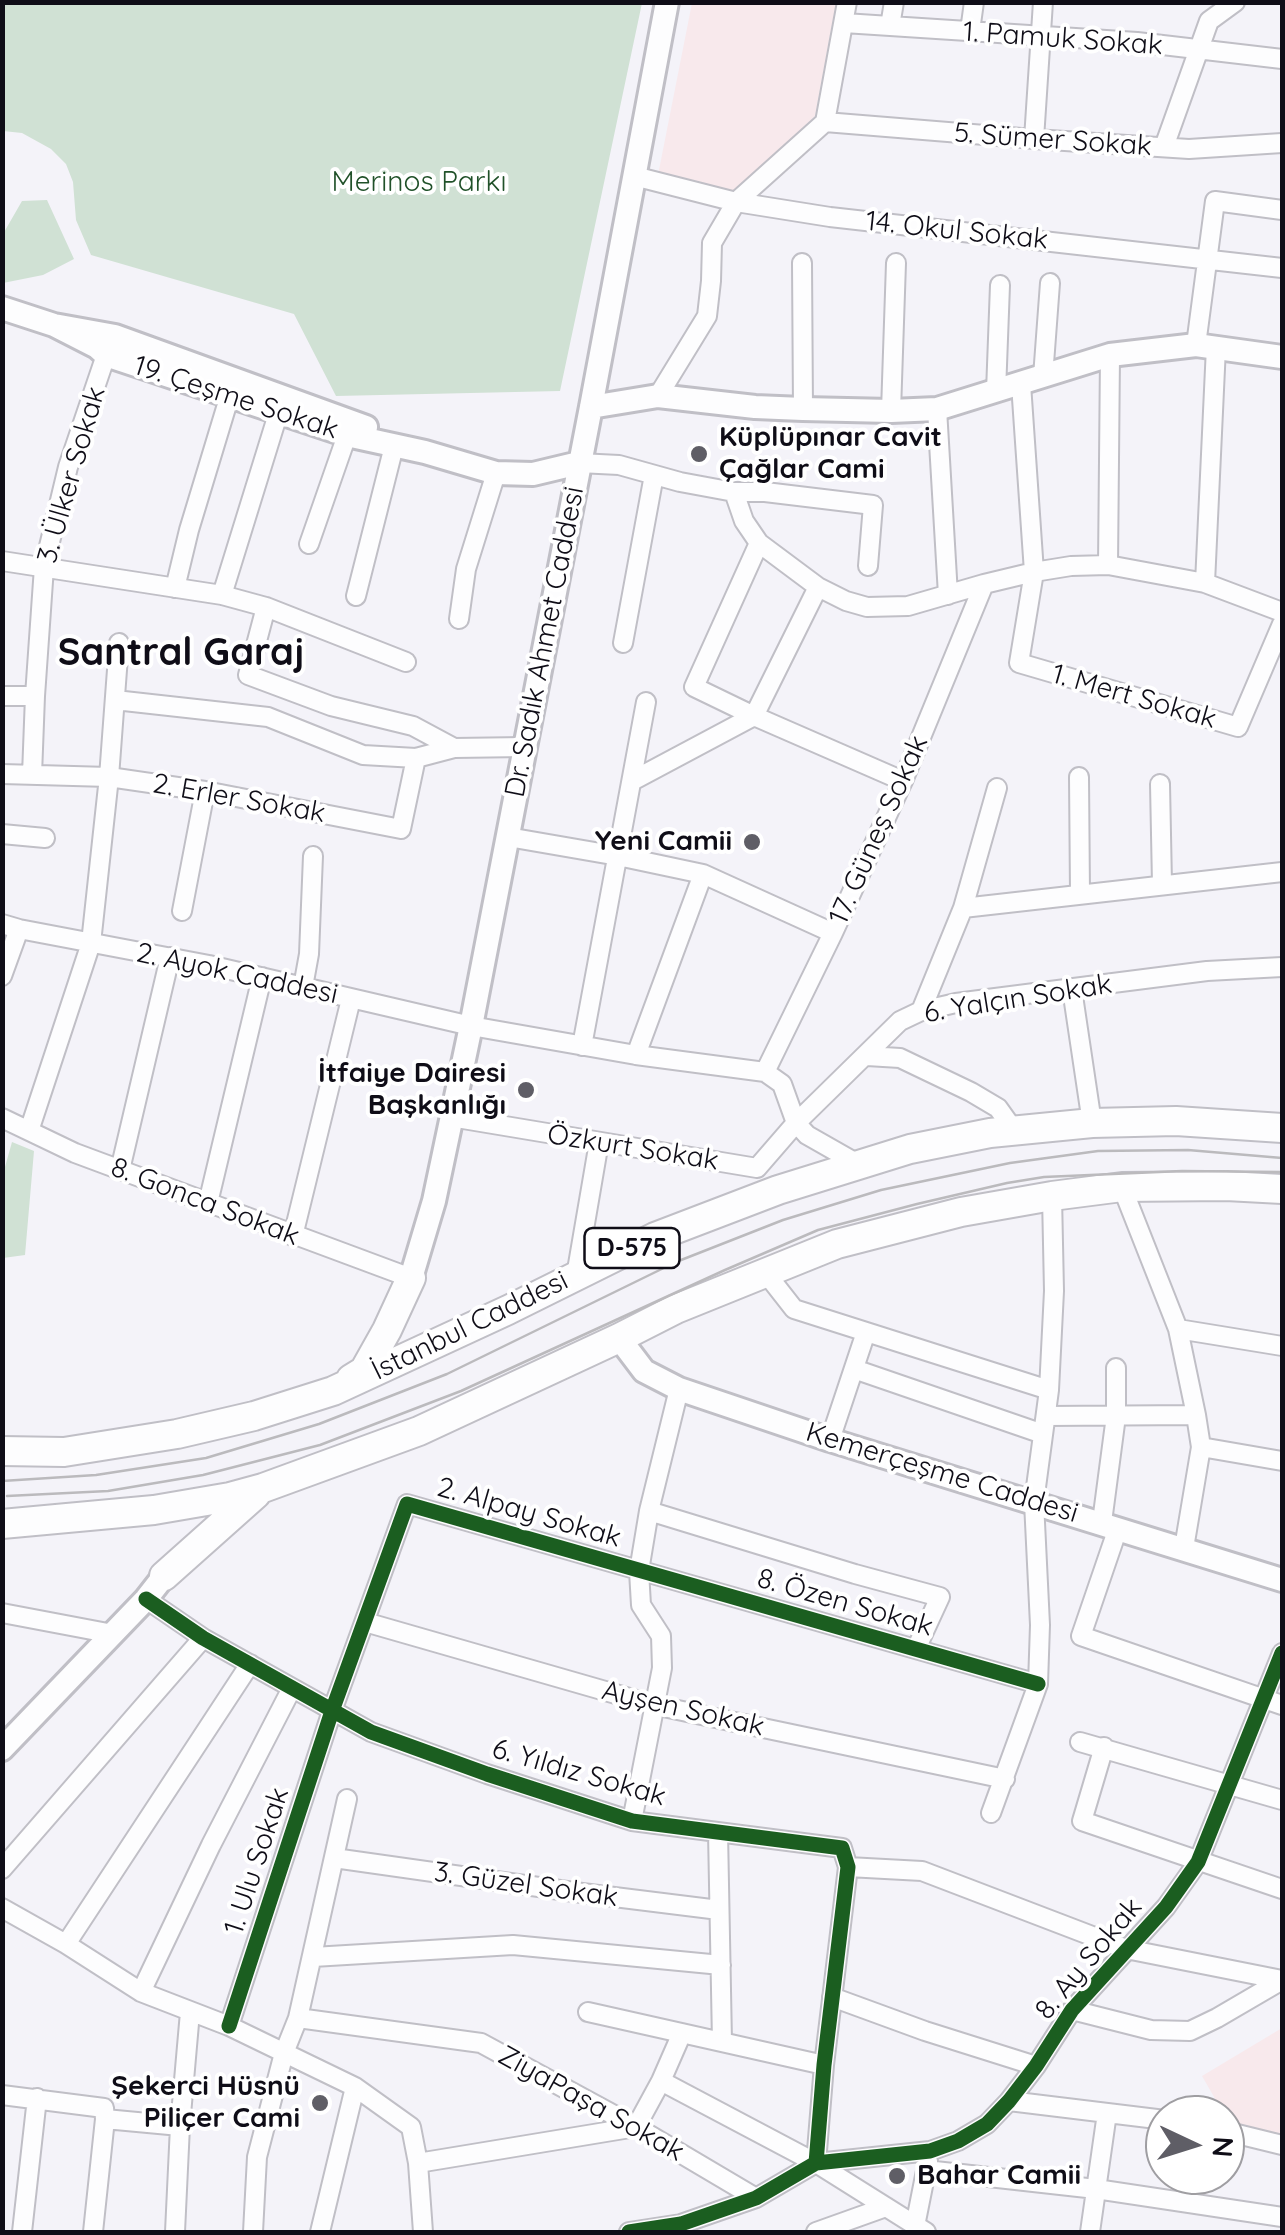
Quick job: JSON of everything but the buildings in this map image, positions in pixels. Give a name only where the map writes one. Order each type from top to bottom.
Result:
[{"type":"highway","name":"İstanbul Caddesi","points":[[2,1452],[64,1452],[177,1434],[334,1391],[655,1237],[778,1190],[943,1142],[1013,1129],[1092,1123],[1176,1122],[1282,1128]]},
{"type":"highway","name":"D-575","points":[[10,1525],[154,1510],[264,1488],[418,1431],[676,1309],[765,1272],[854,1240],[960,1212],[1122,1187],[1282,1189]]},
{"type":"highway","points":[[411,1278],[405,1340],[429,1347]]},
{"type":"highway","points":[[334,1391],[364,1371],[411,1278]]},
{"type":"highway","points":[[164,1576],[264,1488]]},
{"type":"highway","points":[[154,1510],[178,1516],[190,1530],[164,1576]]},
{"type":"main road","name":"Dr. Sadık Ahmet Caddesi","points":[[411,1278],[434,1201],[508,837],[667,2]]},
{"type":"main road","name":"19. Çeşme Sokak","points":[[2,308],[54,325],[115,336],[351,421],[424,452]]},
{"type":"main road","name":"19. Çeşme Sokak","points":[[54,325],[106,356],[346,436],[424,452],[496,473],[533,474],[579,463]]},
{"type":"main road","points":[[591,407],[658,396],[803,410],[937,409],[1110,354],[1206,346],[1282,357]]},
{"type":"main road","name":"Kemerçeşme Caddesi","points":[[619,1338],[644,1371],[679,1388],[830,1440],[1282,1580]]},
{"type":"main road","points":[[2,1749],[164,1576]]},
{"type":"street","points":[[658,396],[707,316],[712,243],[736,202],[824,122],[848,2]]},
{"type":"street","points":[[890,26],[894,2]]},
{"type":"street","points":[[970,31],[974,2]]},
{"type":"street","points":[[1034,139],[1043,2]]},
{"type":"street","points":[[1164,147],[1209,20],[1235,2]]},
{"type":"street","name":"1. Pamuk Sokak","points":[[844,23],[1137,42],[1282,59]]},
{"type":"street","name":"5. Sümer Sokak","points":[[824,122],[1164,147],[1282,143]]},
{"type":"street","name":"14. Okul Sokak","points":[[634,176],[736,202],[830,216],[1282,268]]},
{"type":"street","points":[[1206,583],[1206,259],[1215,201],[1282,210]]},
{"type":"street","points":[[802,263],[803,410]]},
{"type":"street","points":[[891,411],[896,263]]},
{"type":"street","name":"1. Mert Sokak","points":[[1050,283],[1032,381],[1034,572],[1019,663],[1238,727],[1282,624]]},
{"type":"street","points":[[996,392],[1000,286]]},
{"type":"street","points":[[1108,566],[1110,354]]},
{"type":"street","name":"3. Ülker Sokak","points":[[32,775],[44,567],[68,467],[106,356]]},
{"type":"street","points":[[174,588],[230,398]]},
{"type":"street","points":[[937,409],[948,595]]},
{"type":"street","points":[[222,596],[278,414]]},
{"type":"street","points":[[308,544],[346,436]]},
{"type":"street","points":[[356,596],[394,446]]},
{"type":"street","points":[[579,463],[619,465],[734,492],[873,505],[868,566]]},
{"type":"street","points":[[460,619],[466,569],[496,473]]},
{"type":"street","points":[[623,643],[654,475]]},
{"type":"street","points":[[734,492],[744,521],[759,544],[818,587],[867,607],[908,606],[1034,572],[1108,566],[1206,583],[1282,612]]},
{"type":"street","points":[[759,544],[694,687],[902,781]]},
{"type":"street","points":[[2,560],[222,596],[266,607],[406,662]]},
{"type":"street","name":"17. Güneş Sokak","points":[[765,1072],[902,781],[984,584]]},
{"type":"street","points":[[632,782],[754,716],[818,587]]},
{"type":"street","points":[[266,607],[248,674],[331,706],[412,726],[454,748]]},
{"type":"street","points":[[28,1130],[91,943],[119,642]]},
{"type":"street","points":[[2,696],[34,696]]},
{"type":"street","points":[[115,700],[268,717],[362,755],[416,758],[454,748],[525,747]]},
{"type":"street","points":[[582,1046],[646,702]]},
{"type":"street","name":"2. Erler Sokak","points":[[2,774],[109,777],[204,790],[401,830],[416,758]]},
{"type":"street","points":[[1079,777],[1080,894]]},
{"type":"street","points":[[1160,784],[1162,884]]},
{"type":"street","points":[[922,1012],[963,908],[997,788]]},
{"type":"street","points":[[182,911],[204,790]]},
{"type":"street","points":[[2,834],[45,838]]},
{"type":"street","points":[[508,837],[703,874],[833,933]]},
{"type":"street","points":[[303,987],[310,954],[313,856]]},
{"type":"street","points":[[963,908],[1282,872]]},
{"type":"street","points":[[636,1055],[703,874]]},
{"type":"street","points":[[2,976],[11,927]]},
{"type":"street","name":"2. Ayok Caddesi","points":[[11,927],[170,957],[470,1026],[636,1055],[765,1072]]},
{"type":"street","points":[[120,1170],[170,957]]},
{"type":"street","name":"6. Yalçın Sokak","points":[[796,1123],[900,1022],[922,1012],[956,1003],[1207,970],[1282,967]]},
{"type":"street","points":[[208,1203],[262,977]]},
{"type":"street","points":[[1072,989],[1092,1123]]},
{"type":"street","points":[[293,1236],[350,998]]},
{"type":"street","points":[[866,1056],[900,1058],[971,1092],[998,1108],[1013,1129]]},
{"type":"street","points":[[765,1072],[782,1084],[796,1123],[807,1136],[858,1164]]},
{"type":"street","name":"8. Gonca Sokak","points":[[2,1118],[76,1153],[411,1278]]},
{"type":"street","name":"Özkurt Sokak","points":[[451,1118],[757,1168],[796,1123]]},
{"type":"street","points":[[576,1276],[600,1142]]},
{"type":"street","points":[[1122,1187],[1178,1329],[1196,1416],[1201,1446],[1184,1548]]},
{"type":"street","points":[[992,1813],[1038,1684],[1040,1625],[1034,1502],[1049,1390],[1054,1291],[1052,1196]]},
{"type":"street","points":[[765,1272],[794,1309],[1049,1390]]},
{"type":"street","points":[[1178,1329],[1282,1346]]},
{"type":"street","points":[[830,1440],[866,1332]]},
{"type":"street","points":[[1116,1368],[1110,1525],[1081,1636],[1282,1705]]},
{"type":"street","points":[[854,1369],[1044,1425],[1116,1416],[1196,1416]]},
{"type":"street","points":[[632,1820],[662,1668],[661,1636],[640,1605],[638,1570],[679,1388]]},
{"type":"street","points":[[1201,1446],[1282,1461]]},
{"type":"street","name":"2. Alpay Sokak","points":[[406,1504],[638,1570]]},
{"type":"street","name":"1. Ulu Sokak","points":[[229,2026],[332,1712],[406,1504]]},
{"type":"street","points":[[649,1511],[940,1596],[916,1649]]},
{"type":"street","name":"8. Özen Sokak","points":[[638,1570],[1038,1684]]},
{"type":"street","name":"6. Yıldız Sokak","points":[[146,1599],[203,1638],[371,1732],[632,1820],[842,1848],[848,1867]]},
{"type":"street","points":[[2,1613],[113,1634]]},
{"type":"street","name":"Ayşen Sokak","points":[[365,1622],[654,1705],[1005,1779]]},
{"type":"street","points":[[2,1869],[203,1638]]},
{"type":"street","name":"8. Ay Sokak","points":[[816,2163],[930,2151],[987,2124],[1010,2100],[1072,2010],[1166,1907],[1198,1862],[1282,1653]]},
{"type":"street","points":[[66,1944],[250,1664]]},
{"type":"street","points":[[141,1992],[292,1688]]},
{"type":"street","points":[[1080,1742],[1282,1800]]},
{"type":"street","points":[[1104,1748],[1082,1821],[1282,1890]]},
{"type":"street","points":[[253,2232],[258,2156],[284,2053],[298,2018],[348,1800]]},
{"type":"street","points":[[718,1832],[722,2042]]},
{"type":"street","name":"3. Güzel Sokak","points":[[334,1858],[719,1910]]},
{"type":"street","points":[[816,2163],[848,1867],[922,1870],[1126,1949],[1282,1980]]},
{"type":"street","points":[[2,1908],[141,1992],[229,2026],[355,2087],[411,2127],[423,2232]]},
{"type":"street","points":[[313,1958],[513,1945],[720,1965]]},
{"type":"street","points":[[1072,2010],[1152,2030],[1190,2030],[1282,1980]]},
{"type":"street","points":[[832,1997],[1036,2066]]},
{"type":"street","points":[[174,2232],[190,2012]]},
{"type":"street","points":[[588,2012],[824,2064]]},
{"type":"street","name":"ZiyaPaşa Sokak","points":[[298,2018],[481,2043],[756,2198]]},
{"type":"street","points":[[418,2164],[636,2128],[682,2033]]},
{"type":"street","points":[[661,2081],[816,2163],[921,2229],[930,2151]]},
{"type":"street","points":[[320,2232],[355,2087]]},
{"type":"street","points":[[2,2094],[104,2108],[93,2232]]},
{"type":"street","points":[[22,2232],[36,2098]]},
{"type":"street","points":[[1010,2100],[1145,2118]]},
{"type":"street","points":[[1090,2232],[1107,2113]]},
{"type":"street","points":[[106,2119],[180,2126]]},
{"type":"street","points":[[1245,2136],[1282,2145]]},
{"type":"street","points":[[629,2232],[682,2224],[756,2198],[816,2163]]},
{"type":"street","points":[[926,2170],[1096,2189],[1282,2217]]},
{"type":"street","points":[[816,2232],[886,2207]]},
{"type":"shaded area","points":[[692,3],[836,3],[815,116],[735,192],[658,175]]},
{"type":"shaded area","points":[[1282,2028],[1282,2136],[1245,2127],[1245,2095],[1213,2095],[1202,2076]]},
{"type":"green space","name":"Merinos Parkı","points":[[2,3],[642,3],[560,391],[336,396],[294,314],[91,255],[76,220],[73,182],[66,164],[51,149],[22,133],[3,131]]},
{"type":"green space","points":[[47,200],[74,259],[43,275],[3,283],[3,234],[22,201]]},
{"type":"green space","points":[[12,1142],[34,1151],[25,1255],[3,1258],[3,1174]]},
{"type":"tram line","points":[[2,1481],[96,1475],[206,1458],[319,1424],[447,1374],[676,1262],[783,1220],[881,1190],[1010,1163],[1098,1151],[1188,1150],[1282,1158]]},
{"type":"tram line","points":[[7,1496],[108,1491],[203,1475],[320,1445],[461,1391],[818,1230],[917,1204],[1044,1177],[1182,1171],[1282,1172]]},
{"type":"cycle path","points":[[229,2026],[332,1711],[407,1504],[1038,1684]]},
{"type":"cycle path","points":[[146,1599],[203,1638],[371,1732],[487,1774],[632,1821],[842,1848],[848,1867],[816,2163]]},
{"type":"cycle path","points":[[629,2232],[681,2224],[756,2198],[816,2163],[930,2151],[987,2124],[1036,2066],[1072,2010],[1166,1907],[1198,1862],[1282,1653]]},
{"type":"place","name":"Küplüpınar Cavit Çağlar Cami","points":[[699,454]]},
{"type":"place","name":"Yeni Camii","points":[[752,842]]},
{"type":"place","name":"İtfaiye Dairesi Başkanlığı","points":[[526,1090]]},
{"type":"place","name":"Şekerci Hüsnü Piliçer Cami","points":[[320,2103]]},
{"type":"place","name":"Bahar Camii","points":[[897,2176]]},
{"type":"district","name":"Santral Garaj","points":[[181,654]]}]
